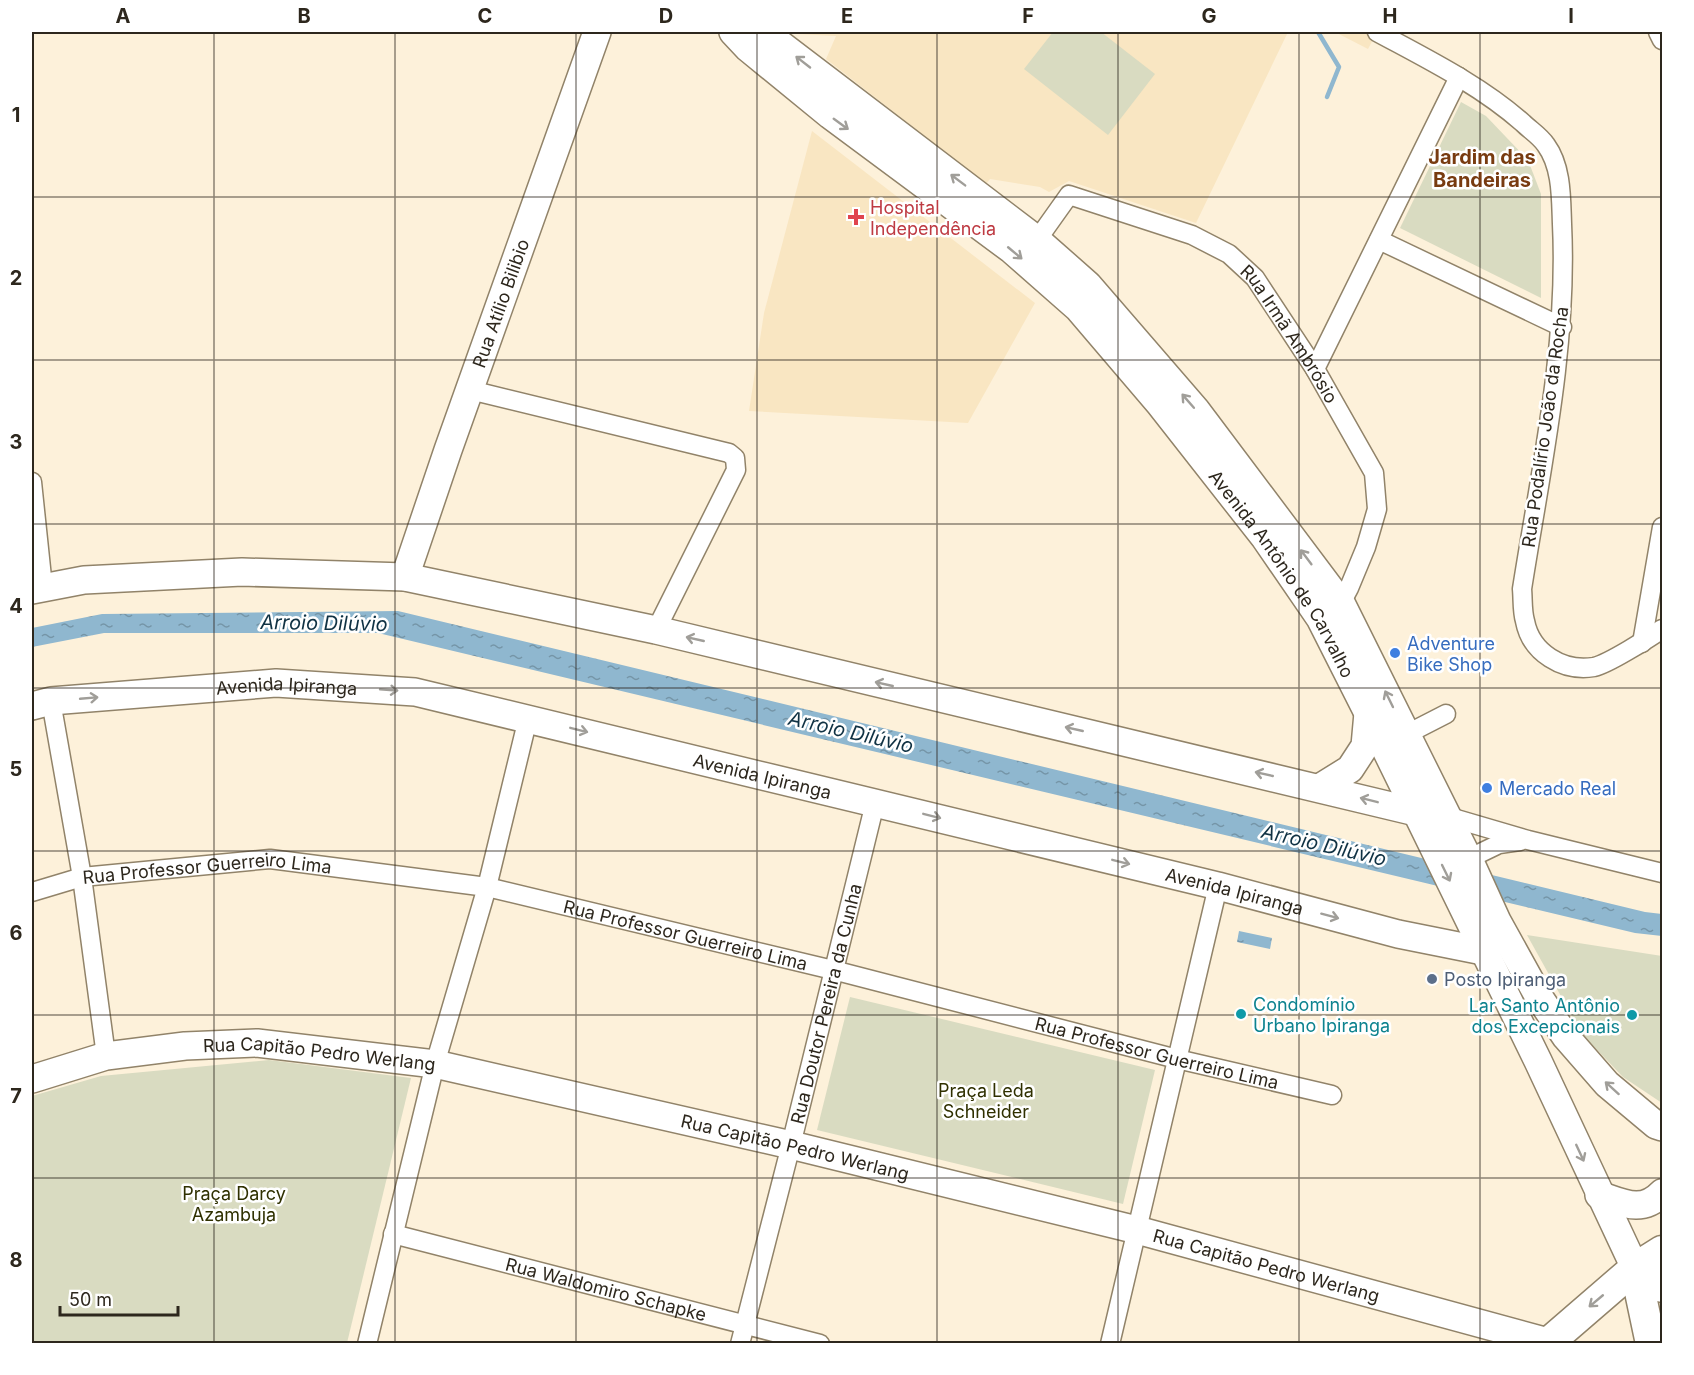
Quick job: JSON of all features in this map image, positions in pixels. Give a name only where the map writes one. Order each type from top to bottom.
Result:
[{"type":"main road","name":"Rua Atílio Bilibio","points":[[405,577],[597,32]]},
{"type":"main road","name":"Avenida Antônio de Carvalho","points":[[733,32],[748,48],[830,115],[1012,250],[1078,308],[1159,403],[1265,538],[1330,611],[1368,712],[1538,1061],[1635,1268]]},
{"type":"main road","name":"Avenida Antônio de Carvalho","points":[[764,32],[1037,240],[1088,285],[1196,410],[1330,611],[1407,734],[1497,921],[1539,997],[1566,1037],[1607,1084],[1660,1129]]},
{"type":"main road","points":[[37,588],[84,580],[242,572],[405,577],[656,630],[1321,787],[1416,812],[1446,816]]},
{"type":"main road","name":"Avenida Ipiranga","points":[[41,703],[276,683],[415,692],[1218,886],[1398,934],[1483,951]]},
{"type":"main road","points":[[1321,787],[1350,769],[1365,746],[1368,712]]},
{"type":"main road","name":"Rua Capitão Pedro Werlang","points":[[32,1079],[106,1056],[185,1046],[257,1043],[435,1064],[791,1145],[1137,1230],[1548,1343]]},
{"type":"main road","points":[[1599,1195],[1632,1206],[1645,1204],[1662,1193]]},
{"type":"main road","points":[[1548,1343],[1635,1268],[1662,1251]]},
{"type":"main road","points":[[1635,1268],[1662,1287]]},
{"type":"main road","points":[[1635,1268],[1653,1340]]},
{"type":"street","name":"Rua Podalírio João da Rocha","points":[[1377,32],[1460,76],[1518,119],[1545,143],[1554,157],[1561,189],[1564,253],[1562,327],[1522,589],[1525,622],[1533,642],[1548,658],[1565,666],[1595,667],[1642,643]]},
{"type":"street","points":[[1658,32],[1662,40]]},
{"type":"street","points":[[1315,369],[1460,76]]},
{"type":"street","name":"Rua Irmã Ambrósio","points":[[1037,240],[1069,195],[1192,235],[1229,254],[1255,278],[1315,369],[1374,473],[1377,509],[1366,547],[1330,611]]},
{"type":"street","points":[[1379,240],[1562,327]]},
{"type":"street","points":[[470,390],[729,453],[735,458],[736,470],[656,630]]},
{"type":"street","points":[[32,482],[37,588]]},
{"type":"street","points":[[1642,643],[1662,527]]},
{"type":"street","points":[[1642,643],[1662,629]]},
{"type":"street","points":[[41,703],[82,877],[106,1056]]},
{"type":"street","points":[[1407,734],[1446,714]]},
{"type":"street","points":[[367,1344],[435,1064],[487,887],[528,718]]},
{"type":"street","name":"Rua Doutor Pereira da Cunha","points":[[740,1344],[875,802]]},
{"type":"street","points":[[1446,816],[1528,840],[1660,871]]},
{"type":"street","points":[[1470,863],[1499,844],[1528,840]]},
{"type":"street","name":"Rua Professor Guerreiro Lima","points":[[32,892],[82,877],[270,859],[487,887],[833,970],[1176,1059],[1332,1095]]},
{"type":"street","points":[[1110,1344],[1218,886]]},
{"type":"street","name":"Rua Waldomiro Schapke","points":[[393,1234],[820,1344]]},
{"type":"shaded area","points":[[794,32],[1288,32],[1196,223],[1069,181],[1049,192],[1040,187],[990,179],[986,184],[826,59],[836,36]]},
{"type":"shaded area","points":[[1335,32],[1377,32],[1368,49]]},
{"type":"shaded area","name":"Hospital Independência","points":[[812,131],[1035,303],[968,423],[749,411],[764,313]]},
{"type":"green space","points":[[1053,32],[1101,32],[1155,74],[1108,135],[1024,69]]},
{"type":"green space","points":[[1461,102],[1486,116],[1528,160],[1541,194],[1541,298],[1400,228]]},
{"type":"green space","points":[[1527,935],[1662,956],[1662,1103],[1623,1077],[1582,1034]]},
{"type":"green space","name":"Praça Leda Schneider","points":[[850,997],[1155,1070],[1123,1204],[817,1130]]},
{"type":"green space","name":"Praça Darcy Azambuja","points":[[269,1060],[411,1078],[347,1343],[32,1343],[32,1096],[101,1076]]},
{"type":"water","name":"Arroio Dilúvio","points":[[398,611],[1645,912],[1662,914],[1662,936],[1635,933],[378,633],[104,633],[32,647],[32,628],[102,614]]},
{"type":"water","points":[[1239,931],[1272,938],[1270,949],[1237,942]]},
{"type":"waterway","points":[[1318,32],[1339,67],[1327,97]]},
{"type":"place","name":"Hospital Independência","points":[[856,217]]},
{"type":"place","name":"Adventure Bike Shop","points":[[1395,653]]},
{"type":"place","name":"Mercado Real","points":[[1487,788]]},
{"type":"place","name":"Posto Ipiranga","points":[[1432,979]]},
{"type":"place","name":"Condomínio Urbano Ipiranga","points":[[1241,1014]]},
{"type":"place","name":"Lar Santo Antônio dos Excepcionais","points":[[1632,1015]]},
{"type":"district","name":"Jardim das Bandeiras","points":[[1482,168]]}]
